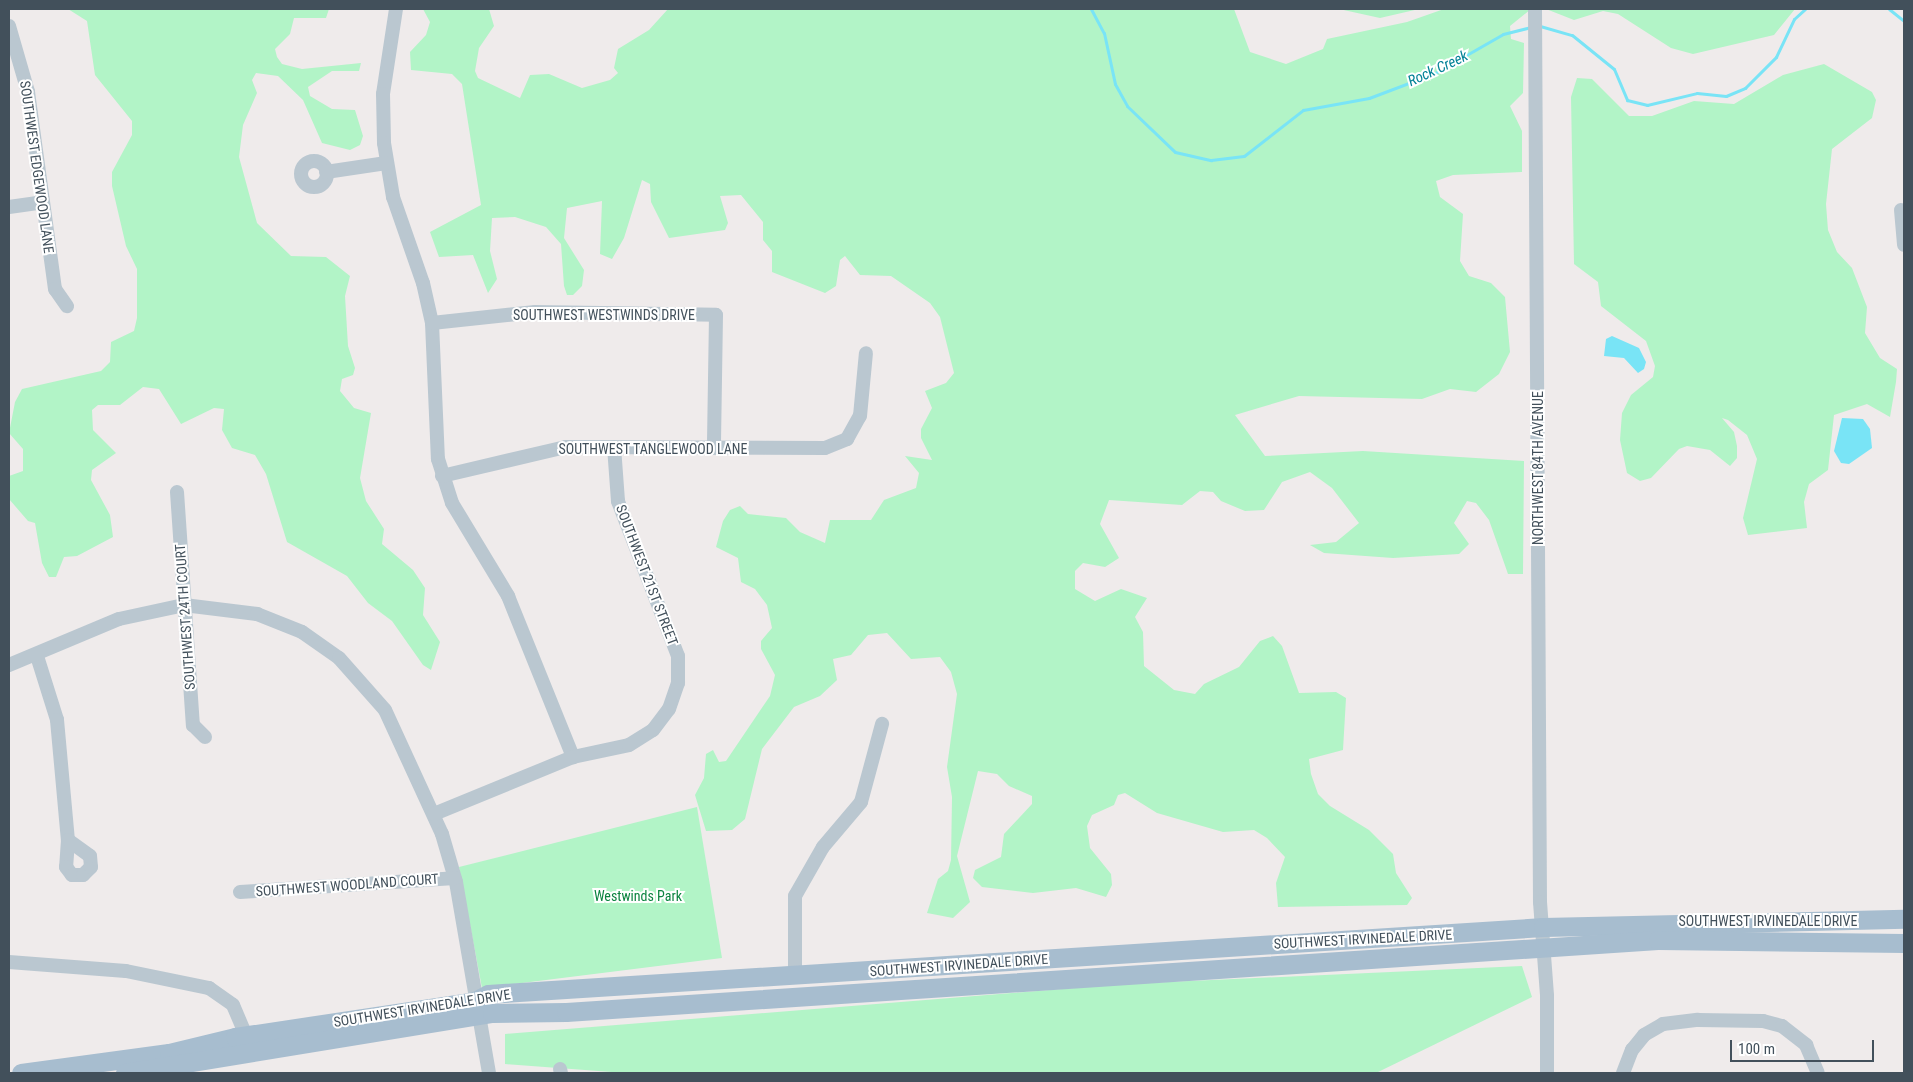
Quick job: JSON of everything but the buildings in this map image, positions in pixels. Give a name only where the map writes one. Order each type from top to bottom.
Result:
[{"type":"main road","name":"SOUTHWEST IRVINEDALE DRIVE","points":[[125,1073],[477,1010],[488,994],[1543,927],[1904,919]]},
{"type":"main road","name":"SOUTHWEST IRVINEDALE DRIVE","points":[[21,1073],[169,1052],[246,1035],[477,1010],[492,1013],[566,1012],[1692,939],[1904,943]]},
{"type":"main road","points":[[996,963],[997,983]]},
{"type":"street","points":[[396,9],[383,94],[386,163],[432,322],[434,436],[442,476],[462,523],[508,596],[573,757]]},
{"type":"street","name":"NORTHWEST 84TH AVENUE","points":[[1535,12],[1543,927],[1547,1073]]},
{"type":"street","name":"SOUTHWEST EDGEWOOD LANE","points":[[9,26],[43,202],[55,289],[66,306]]},
{"type":"street","points":[[326,172],[386,163]]},
{"type":"street","points":[[9,208],[43,202]]},
{"type":"street","points":[[1901,210],[1904,245]]},
{"type":"street","name":"SOUTHWEST WESTWINDS DRIVE","points":[[432,322],[535,312],[716,315],[714,448]]},
{"type":"street","name":"SOUTHWEST TANGLEWOOD LANE","points":[[442,476],[538,450],[614,447],[811,450],[837,444],[847,439],[860,416],[866,353]]},
{"type":"street","name":"SOUTHWEST 21ST STREET","points":[[434,814],[573,757],[642,738],[669,709],[678,683],[673,640],[618,500],[614,447]]},
{"type":"street","name":"SOUTHWEST 24TH COURT","points":[[177,492],[193,725],[205,737]]},
{"type":"street","points":[[9,665],[37,656],[119,619],[184,605],[258,614],[302,632],[340,658],[385,710],[434,814],[454,878],[489,1073]]},
{"type":"street","points":[[37,656],[57,720],[68,840]]},
{"type":"street","points":[[795,976],[795,896],[823,847],[861,802],[882,724]]},
{"type":"street","name":"SOUTHWEST WOODLAND COURT","points":[[240,892],[454,878]]},
{"type":"street","points":[[9,962],[126,971],[209,988],[233,1005],[246,1035]]},
{"type":"street","points":[[1623,1073],[1632,1050],[1644,1035],[1663,1024],[1732,1020],[1782,1026],[1806,1045],[1818,1073]]},
{"type":"green space","points":[[68,9],[329,9],[326,18],[294,18],[290,34],[275,49],[277,57],[282,64],[302,69],[361,63],[359,71],[332,71],[308,87],[310,96],[332,109],[355,110],[363,136],[360,145],[350,150],[322,143],[303,100],[278,76],[256,73],[252,80],[257,93],[243,125],[239,157],[257,223],[291,256],[326,257],[350,276],[345,296],[348,346],[355,368],[353,375],[342,379],[340,391],[354,408],[371,413],[360,478],[366,501],[384,529],[382,544],[413,570],[425,588],[423,615],[440,642],[431,670],[423,665],[392,621],[368,603],[347,576],[287,542],[266,474],[255,455],[232,448],[222,430],[224,409],[214,408],[181,424],[159,389],[143,387],[120,405],[98,405],[92,410],[93,430],[116,453],[92,470],[91,480],[110,515],[113,537],[77,556],[64,557],[56,577],[49,577],[42,563],[35,523],[28,521],[9,499],[9,476],[23,471],[23,449],[9,433],[15,402],[22,389],[101,371],[110,362],[111,342],[134,331],[137,318],[137,269],[126,246],[112,186],[112,172],[132,135],[132,121],[95,75],[87,21]]},
{"type":"green space","points":[[423,9],[489,9],[494,26],[479,48],[475,71],[478,78],[520,98],[530,75],[549,74],[582,88],[610,80],[618,73],[614,68],[618,49],[649,30],[668,9],[1234,9],[1250,52],[1286,64],[1323,49],[1327,39],[1407,22],[1444,9],[1531,9],[1510,26],[1511,39],[1524,43],[1523,93],[1510,106],[1522,131],[1522,172],[1453,175],[1436,181],[1440,197],[1463,214],[1460,261],[1469,276],[1491,283],[1505,297],[1510,352],[1499,374],[1476,392],[1450,389],[1422,399],[1299,396],[1235,415],[1265,456],[1363,451],[1524,461],[1523,574],[1508,574],[1489,520],[1476,503],[1467,501],[1454,523],[1469,544],[1459,554],[1393,558],[1324,553],[1310,545],[1336,542],[1359,523],[1332,488],[1310,472],[1282,482],[1264,510],[1245,511],[1221,501],[1213,492],[1200,491],[1182,505],[1109,500],[1100,524],[1119,558],[1105,567],[1083,563],[1075,571],[1075,589],[1095,601],[1121,589],[1147,598],[1135,617],[1143,632],[1144,666],[1174,690],[1195,694],[1204,684],[1239,667],[1260,641],[1273,636],[1282,646],[1299,693],[1336,692],[1346,698],[1343,750],[1309,759],[1311,774],[1318,794],[1330,806],[1369,830],[1393,854],[1396,873],[1412,898],[1407,905],[1278,907],[1276,883],[1285,857],[1267,838],[1254,830],[1223,832],[1157,813],[1125,793],[1118,795],[1114,805],[1092,815],[1087,826],[1090,848],[1111,874],[1112,885],[1106,897],[1076,888],[1033,893],[982,887],[973,878],[975,870],[1001,857],[1004,834],[1032,804],[1032,796],[1009,786],[997,774],[978,771],[957,856],[970,902],[953,918],[927,913],[938,879],[948,871],[951,860],[952,797],[947,767],[957,694],[951,672],[940,657],[911,659],[887,633],[868,635],[851,655],[833,659],[837,680],[820,696],[794,707],[762,749],[745,819],[732,830],[706,831],[695,795],[704,778],[706,754],[713,750],[719,762],[726,761],[770,696],[775,675],[761,649],[761,641],[772,628],[767,605],[755,589],[741,582],[738,558],[716,547],[723,521],[730,510],[740,506],[748,514],[786,518],[800,532],[825,543],[830,520],[871,520],[884,500],[916,488],[919,473],[905,456],[932,460],[921,438],[921,429],[932,408],[925,391],[946,383],[954,373],[940,317],[930,303],[891,276],[860,275],[845,256],[840,260],[836,286],[825,293],[772,272],[772,251],[763,240],[763,222],[741,195],[720,196],[728,223],[725,230],[669,238],[651,202],[650,184],[642,180],[624,238],[612,259],[600,254],[602,201],[567,208],[564,238],[584,270],[582,286],[573,295],[567,295],[564,286],[561,244],[546,227],[515,217],[492,218],[490,251],[497,279],[488,293],[473,255],[439,257],[430,232],[481,205],[462,84],[452,74],[411,70],[410,52],[426,35],[430,22]]},
{"type":"green space","points":[[1339,9],[1419,9],[1380,18]]},
{"type":"green space","points":[[1546,9],[1795,9],[1774,35],[1693,54],[1671,48],[1618,14],[1603,11],[1574,20]]},
{"type":"green space","points":[[1824,64],[1872,92],[1876,100],[1872,118],[1832,149],[1826,204],[1828,230],[1837,252],[1852,268],[1867,307],[1865,333],[1880,358],[1897,369],[1896,382],[1890,417],[1867,404],[1834,415],[1828,470],[1809,484],[1804,502],[1807,528],[1748,535],[1743,518],[1757,459],[1747,435],[1728,420],[1722,418],[1734,432],[1737,446],[1737,458],[1730,466],[1710,450],[1687,446],[1679,449],[1651,478],[1640,481],[1627,473],[1620,440],[1622,413],[1631,395],[1653,377],[1655,366],[1646,341],[1601,306],[1598,282],[1574,264],[1571,97],[1577,78],[1592,79],[1629,116],[1652,116],[1694,101],[1734,104],[1783,75]]},
{"type":"green space","name":"Westwinds Park","points":[[697,807],[722,958],[482,988],[459,867]]},
{"type":"green space","points":[[1522,966],[1532,997],[1376,1073],[625,1073],[505,1064],[505,1034],[1124,984]]},
{"type":"water","points":[[1612,336],[1639,348],[1646,362],[1644,369],[1638,373],[1624,358],[1604,356],[1606,339]]},
{"type":"water","points":[[1842,418],[1863,419],[1870,429],[1872,448],[1849,464],[1841,463],[1834,451]]},
{"type":"waterway","name":"Rock Creek","points":[[1091,9],[1104,33],[1115,84],[1127,106],[1175,152],[1211,160],[1244,156],[1303,110],[1369,98],[1435,73],[1503,34],[1531,27]]},
{"type":"waterway","name":"Rock Creek","points":[[1540,26],[1572,35],[1614,69],[1627,100],[1647,105],[1697,93],[1726,96],[1745,88],[1776,57],[1794,19],[1805,9]]},
{"type":"waterway","name":"Rock Creek","points":[[1889,9],[1904,21]]}]
